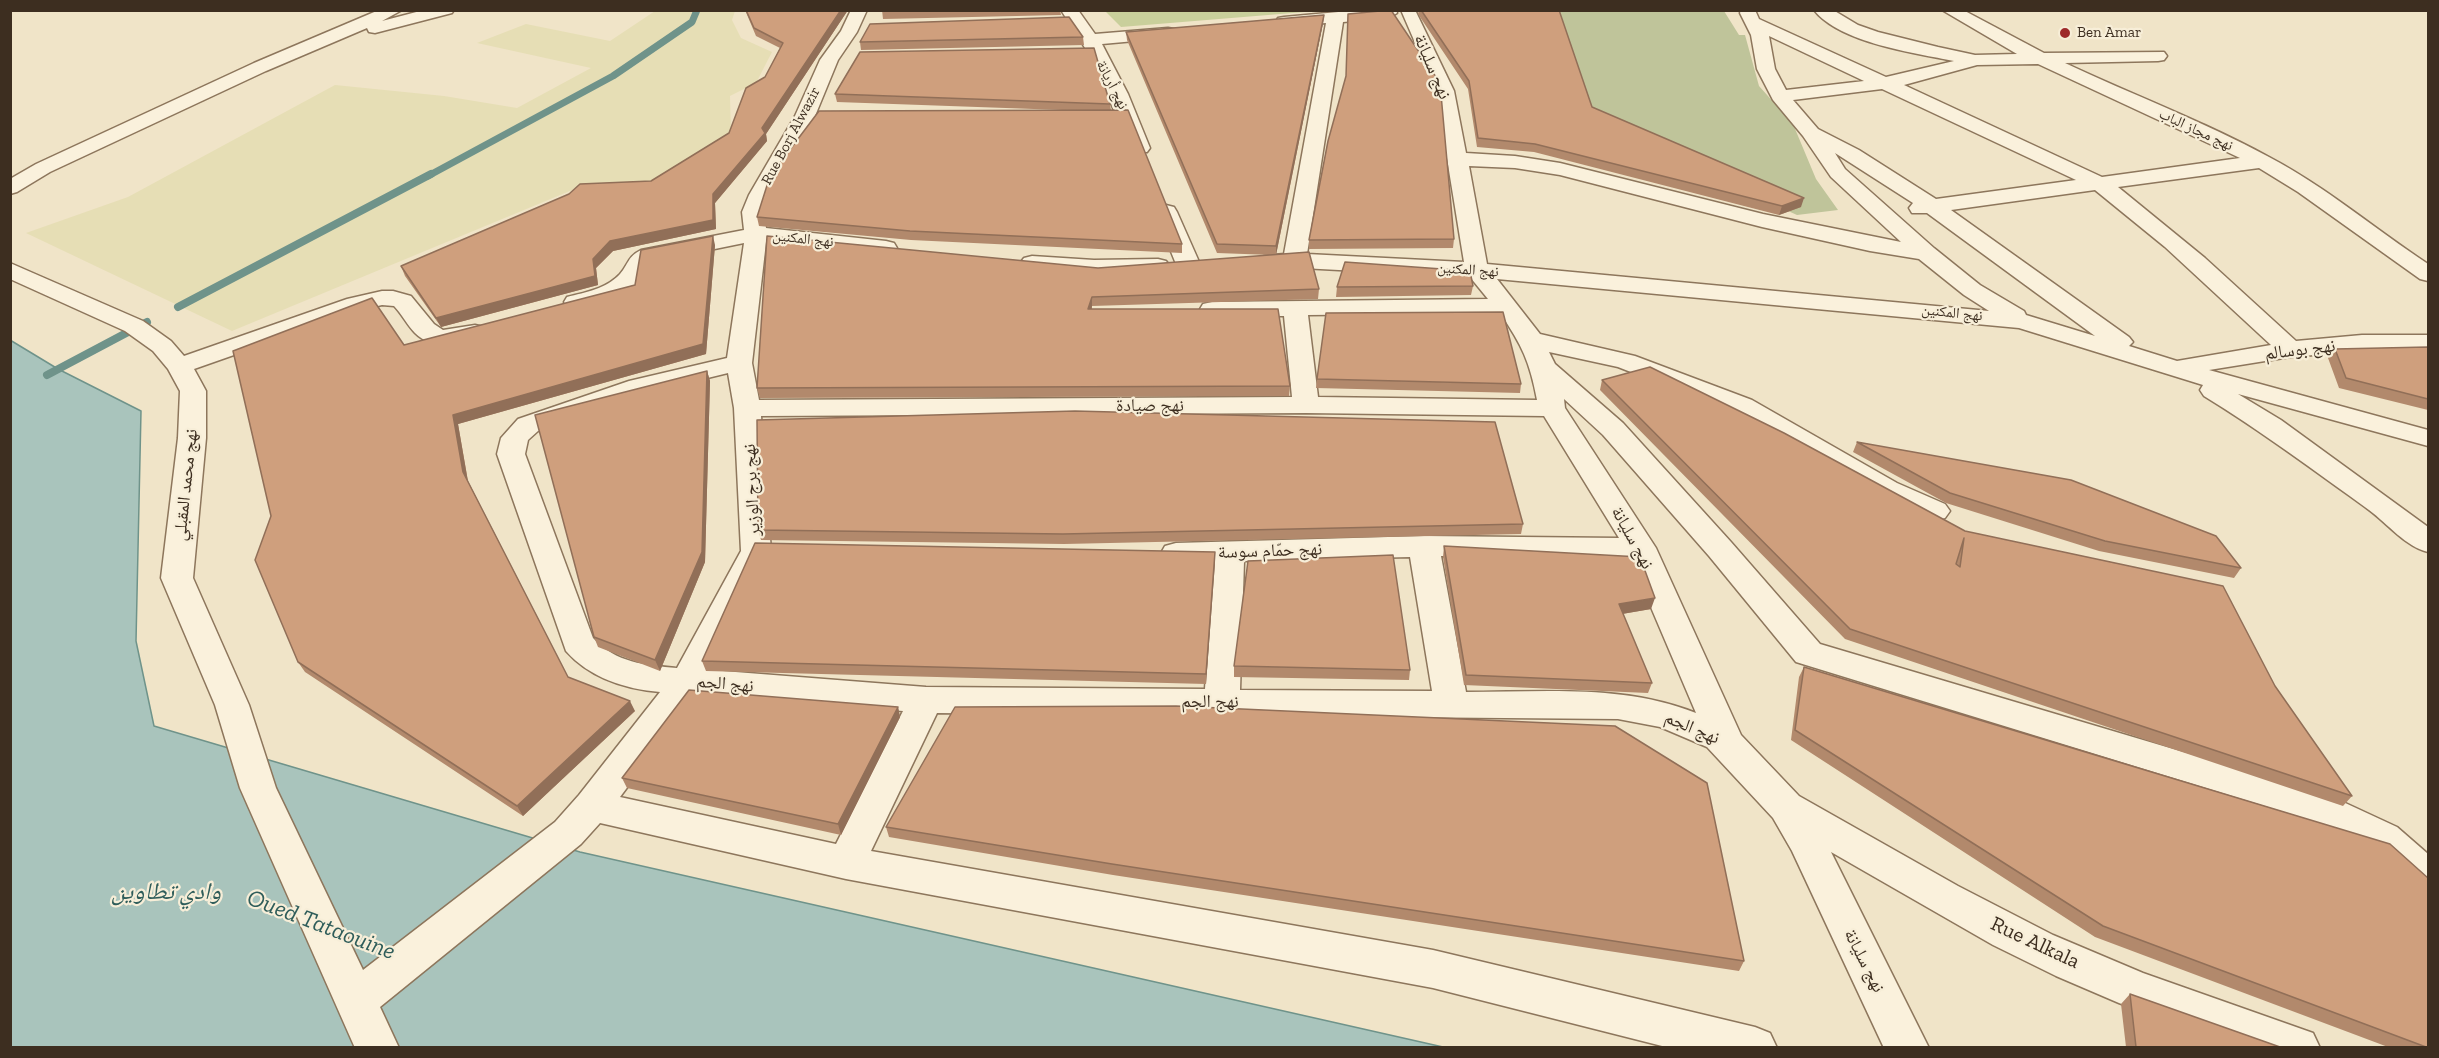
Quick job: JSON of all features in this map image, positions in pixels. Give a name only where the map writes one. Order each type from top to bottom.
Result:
[{"type":"street","points":[[10,188],[43,168],[319,40],[394,10]]},
{"type":"street","points":[[319,40],[446,10]]},
{"type":"street","name":"Rue Borj Alwazir","points":[[756,234],[753,220],[756,203],[805,117],[829,60],[849,32],[859,10]]},
{"type":"street","points":[[1822,10],[1846,25],[1872,35],[1975,60],[2158,56]]},
{"type":"street","name":"نهج مجاز الباب","points":[[1950,10],[1984,31],[2037,58],[2262,161],[2308,189],[2428,274]]},
{"type":"street","points":[[1265,24],[1410,11]]},
{"type":"street","name":"نهج سليانة","points":[[1410,11],[1445,91],[1477,270],[1507,306],[1537,354],[1552,408],[1641,548],[1727,743],[1786,807],[1807,843],[1907,1047]]},
{"type":"street","points":[[1750,16],[2099,183],[2140,213],[2208,272],[2290,349]]},
{"type":"street","points":[[1750,16],[1760,35],[1766,69],[1780,96],[1811,133],[1838,173],[1926,253],[1972,290],[2022,321]]},
{"type":"street","points":[[1294,261],[1335,17]]},
{"type":"street","name":"نهج أريانة","points":[[1067,18],[1093,46],[1114,82],[1146,163]]},
{"type":"street","points":[[849,32],[872,30]]},
{"type":"street","points":[[1072,52],[1093,46],[1184,31]]},
{"type":"street","points":[[829,60],[852,60]]},
{"type":"street","points":[[1780,96],[1884,82],[1949,70],[1975,60]]},
{"type":"street","points":[[1103,114],[1127,114]]},
{"type":"street","points":[[805,117],[827,117]]},
{"type":"street","points":[[1811,133],[1852,154],[1931,206],[2110,336],[2143,356],[2224,395],[2271,426],[2384,507],[2428,542]]},
{"type":"street","points":[[1457,159],[1515,162],[1560,170],[1762,220],[1870,244],[1926,253]]},
{"type":"street","points":[[1882,214],[2262,161]]},
{"type":"street","points":[[1159,193],[1188,264]]},
{"type":"street","name":"نهج المكنين","points":[[556,308],[613,291],[622,286],[633,275],[633,266],[639,259],[649,255],[756,234],[908,250]]},
{"type":"street","name":"نهج برج الوزير","points":[[357,1000],[580,819],[687,681],[749,568],[767,551],[739,363],[756,234]]},
{"type":"street","points":[[1014,261],[1094,267],[1212,263]]},
{"type":"street","points":[[1322,261],[1324,308]]},
{"type":"street","name":"نهج المكنين","points":[[1247,262],[1322,261],[1477,270],[2022,321],[2172,368]]},
{"type":"street","name":"نهج محمد المقبلي","points":[[10,270],[134,326],[162,346],[179,366],[193,391],[192,438],[177,578],[232,705],[258,788],[377,1047]]},
{"type":"street","points":[[179,366],[356,304],[381,298],[395,298],[404,301],[425,331],[434,337],[447,338],[466,335],[500,325]]},
{"type":"street","points":[[1188,309],[1507,306]]},
{"type":"street","points":[[1295,308],[1306,405]]},
{"type":"street","name":"نهج بوسالم","points":[[2172,368],[2290,349],[2362,343],[2428,342]]},
{"type":"street","points":[[1537,354],[1626,361],[1743,406],[1887,489],[1935,511]]},
{"type":"street","points":[[1537,354],[1613,429],[1720,549],[1808,653],[2315,806],[2384,838],[2428,878]]},
{"type":"street","name":"نهج الجم","points":[[739,363],[638,387],[552,415],[528,425],[516,438],[511,454],[578,643],[591,658],[611,669],[645,678],[926,700],[1618,706],[1665,715],[1720,737],[1727,743]]},
{"type":"street","points":[[2172,368],[2428,438]]},
{"type":"street","name":"نهج صيادة","points":[[747,408],[1306,405],[1552,408]]},
{"type":"street","points":[[1424,546],[1451,704]]},
{"type":"street","name":"نهج حمّام سوسة","points":[[1146,553],[1229,553],[1424,546],[1641,548]]},
{"type":"street","points":[[1222,702],[1229,553]]},
{"type":"street","points":[[846,863],[926,700]]},
{"type":"street","name":"Rue Alkala","points":[[1786,807],[1963,909],[2040,949],[2183,1008],[2298,1047]]},
{"type":"street","points":[[580,819],[846,863],[1433,969],[1755,1047]]},
{"type":"shaded area","points":[[655,11],[735,11],[732,20],[741,38],[772,52],[756,83],[730,96],[731,135],[649,185],[577,188],[232,331],[26,233],[128,197],[335,85],[444,96],[517,108],[591,68],[477,43],[526,24],[610,41]]},
{"type":"green space","points":[[1105,11],[1317,11],[1121,27]]},
{"type":"green space","points":[[1546,11],[1724,11],[1739,35],[1745,35],[1759,86],[1793,124],[1816,179],[1838,210],[1797,215],[1625,137],[1575,118]]},
{"type":"water","name":"وادي تطاوين","points":[[10,340],[58,369],[141,411],[136,641],[154,726],[580,852],[1443,1047],[11,1047]]},
{"type":"building","points":[[746,10],[841,10],[762,128],[765,133],[713,194],[713,220],[610,241],[593,259],[595,276],[436,318],[401,266],[569,194],[580,184],[651,181],[729,133],[746,88],[765,77],[783,43],[754,28]]},
{"type":"building","points":[[1391,10],[1440,83],[1454,239],[1309,240],[1328,141],[1346,76],[1348,14]]},
{"type":"building","points":[[1421,10],[1559,10],[1592,107],[1804,198],[1782,206],[1535,144],[1478,138],[1469,81]]},
{"type":"building","points":[[1324,15],[1276,246],[1217,244],[1126,32]]},
{"type":"building","points":[[1069,17],[1083,37],[860,42],[870,24]]},
{"type":"building","points":[[1094,48],[1110,104],[835,94],[860,52]]},
{"type":"building","points":[[1128,110],[1182,244],[910,231],[757,217],[770,176],[819,111]]},
{"type":"building","points":[[713,236],[703,344],[453,415],[463,472],[568,677],[630,701],[517,806],[298,662],[255,560],[271,516],[233,351],[372,298],[404,345],[635,285],[641,250]]},
{"type":"building","points":[[767,236],[1098,268],[1309,252],[1319,289],[1092,297],[1088,309],[1278,309],[1290,386],[757,388]]},
{"type":"building","points":[[1345,262],[1470,271],[1473,286],[1337,287]]},
{"type":"building","points":[[1503,312],[1521,384],[1317,379],[1326,313]]},
{"type":"building","points":[[2428,347],[2428,399],[2346,378],[2335,349]]},
{"type":"building","points":[[1650,367],[1784,433],[1965,531],[2223,586],[2275,686],[2352,796],[1850,629],[1602,380]],"holes":[[[1964,538],[1960,567],[1956,564]]]},
{"type":"building","points":[[707,371],[702,552],[655,660],[594,637],[535,415]]},
{"type":"building","points":[[1075,411],[1495,422],[1523,524],[1063,534],[758,530],[757,420]]},
{"type":"building","points":[[1857,442],[2071,480],[2216,536],[2241,568],[2105,541],[1950,493]]},
{"type":"building","points":[[755,543],[1215,552],[1206,674],[702,661]]},
{"type":"building","points":[[1444,546],[1640,557],[1655,598],[1619,604],[1652,683],[1466,675]]},
{"type":"building","points":[[1393,555],[1410,670],[1234,666],[1248,561]]},
{"type":"building","points":[[1804,667],[2390,844],[2428,878],[2428,1047],[2103,926],[1795,730]]},
{"type":"building","points":[[689,690],[898,707],[838,824],[622,778]]},
{"type":"building","points":[[1176,706],[1615,726],[1707,783],[1744,961],[886,827],[955,707]]},
{"type":"building","points":[[2130,994],[2280,1047],[2136,1047]]},
{"type":"waterway","points":[[428,176],[613,76],[692,22],[697,10]]},
{"type":"waterway","points":[[178,307],[431,174]]},
{"type":"waterway","points":[[47,375],[147,322]]},
{"type":"place","name":"Ben Amar","points":[[2065,33]]},
{"type":"water label","name":"Oued Tataouine","points":[[321,925]]}]
